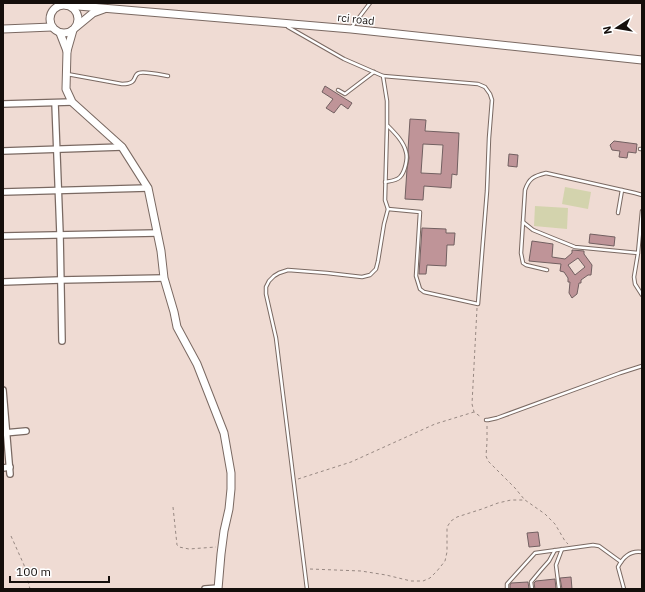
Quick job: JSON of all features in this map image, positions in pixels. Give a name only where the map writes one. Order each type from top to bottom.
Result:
[{"type":"main road","name":"rci road","points":[[63,4],[351,29],[642,60]]},
{"type":"main road","points":[[116,8],[104,9],[92,13],[75,28],[69,32],[60,33],[56,31],[50,23],[51,13],[57,6],[63,4],[71,6],[77,13],[78,22],[75,28],[67,51],[66,89],[72,102],[122,147],[148,188],[161,251],[164,278],[178,327],[197,364],[224,433],[231,473],[231,489],[222,546],[218,588]]},
{"type":"main road","points":[[3,29],[52,27]]},
{"type":"main road","points":[[60,33],[67,51]]},
{"type":"street","points":[[3,104],[72,102]]},
{"type":"street","points":[[55,103],[62,341]]},
{"type":"street","points":[[3,151],[122,147]]},
{"type":"street","points":[[3,192],[148,188]]},
{"type":"street","points":[[3,236],[157,233]]},
{"type":"street","points":[[3,282],[164,278]]},
{"type":"street","points":[[3,390],[5,433],[10,470],[3,468]]},
{"type":"street","points":[[5,433],[26,431]]},
{"type":"street","points":[[206,589],[218,588]]},
{"type":"lane","points":[[351,29],[370,3]]},
{"type":"lane","points":[[282,23],[344,59],[384,76],[478,84],[485,87],[490,94],[492,100],[487,191],[478,304],[424,292],[420,288],[416,276],[420,212],[388,208]]},
{"type":"lane","points":[[67,74],[122,84],[132,83],[137,75],[142,72],[168,76]]},
{"type":"lane","points":[[338,90],[345,94],[374,72]]},
{"type":"lane","points":[[307,589],[276,338],[266,294],[266,287],[274,276],[288,270],[327,272],[362,277],[370,275],[376,269],[388,208],[385,200],[387,101],[384,76]]},
{"type":"lane","points":[[386,182],[394,181],[401,176],[406,164],[407,153],[397,135],[387,126]]},
{"type":"lane","points":[[547,270],[523,263],[521,254],[524,190],[527,182],[546,173],[642,195]]},
{"type":"lane","points":[[618,213],[622,190]]},
{"type":"lane","points":[[642,211],[634,277],[635,284],[642,295]]},
{"type":"lane","points":[[523,222],[532,230],[575,247],[638,253]]},
{"type":"lane","points":[[486,420],[497,418],[642,366]]},
{"type":"lane","points":[[507,589],[507,584],[535,553],[593,545],[599,546],[621,562]]},
{"type":"lane","points":[[559,589],[556,565],[562,549]]},
{"type":"lane","points":[[532,589],[531,582],[549,561],[555,550]]},
{"type":"lane","points":[[624,589],[618,567],[626,555],[632,552],[642,552]]},
{"type":"path","points":[[478,304],[472,404],[474,412],[486,420],[488,442],[486,456],[488,461],[525,500],[545,514],[554,524],[565,541],[572,547]]},
{"type":"path","points":[[294,480],[351,462],[434,424],[474,412]]},
{"type":"path","points":[[304,568],[362,571],[411,581],[422,581],[430,578],[445,560],[447,552],[447,527],[451,521],[457,517],[482,510],[498,503],[511,500],[525,500]]},
{"type":"path","points":[[173,507],[177,545],[179,547],[198,549],[222,546]]},
{"type":"path","points":[[11,536],[24,565],[30,589]]},
{"type":"green space","points":[[565,187],[591,192],[588,209],[562,204]]},
{"type":"green space","points":[[535,206],[568,208],[567,229],[534,226]]},
{"type":"building","points":[[325,86],[352,103],[348,109],[341,104],[334,113],[326,108],[333,99],[322,92]]},
{"type":"building","points":[[410,119],[426,120],[425,131],[459,133],[457,175],[452,174],[451,188],[424,186],[423,200],[405,199],[409,158],[408,150]],"holes":[[[423,144],[443,145],[441,174],[421,173]]]},
{"type":"building","points":[[614,141],[637,144],[636,153],[628,152],[627,158],[619,157],[620,151],[612,150],[610,145]]},
{"type":"building","points":[[509,154],[518,155],[517,167],[508,166]]},
{"type":"building","points":[[422,228],[446,229],[446,233],[455,233],[454,245],[447,245],[446,266],[427,265],[426,274],[419,274]]},
{"type":"building","points":[[590,234],[615,237],[614,246],[589,243]]},
{"type":"building","points":[[532,241],[553,244],[552,257],[565,259],[572,253],[572,250],[584,251],[584,254],[592,265],[591,275],[588,275],[581,280],[577,294],[572,298],[569,293],[570,282],[568,282],[568,278],[564,272],[560,271],[561,264],[529,261]],"holes":[[[578,258],[585,267],[575,275],[568,265]]]},
{"type":"building","points":[[538,532],[540,546],[529,547],[527,533]]},
{"type":"building","points":[[571,577],[572,589],[562,589],[560,578]]},
{"type":"building","points":[[555,579],[556,589],[535,589],[534,583],[536,581]]},
{"type":"building","points":[[528,582],[529,589],[510,589],[511,583]]}]
